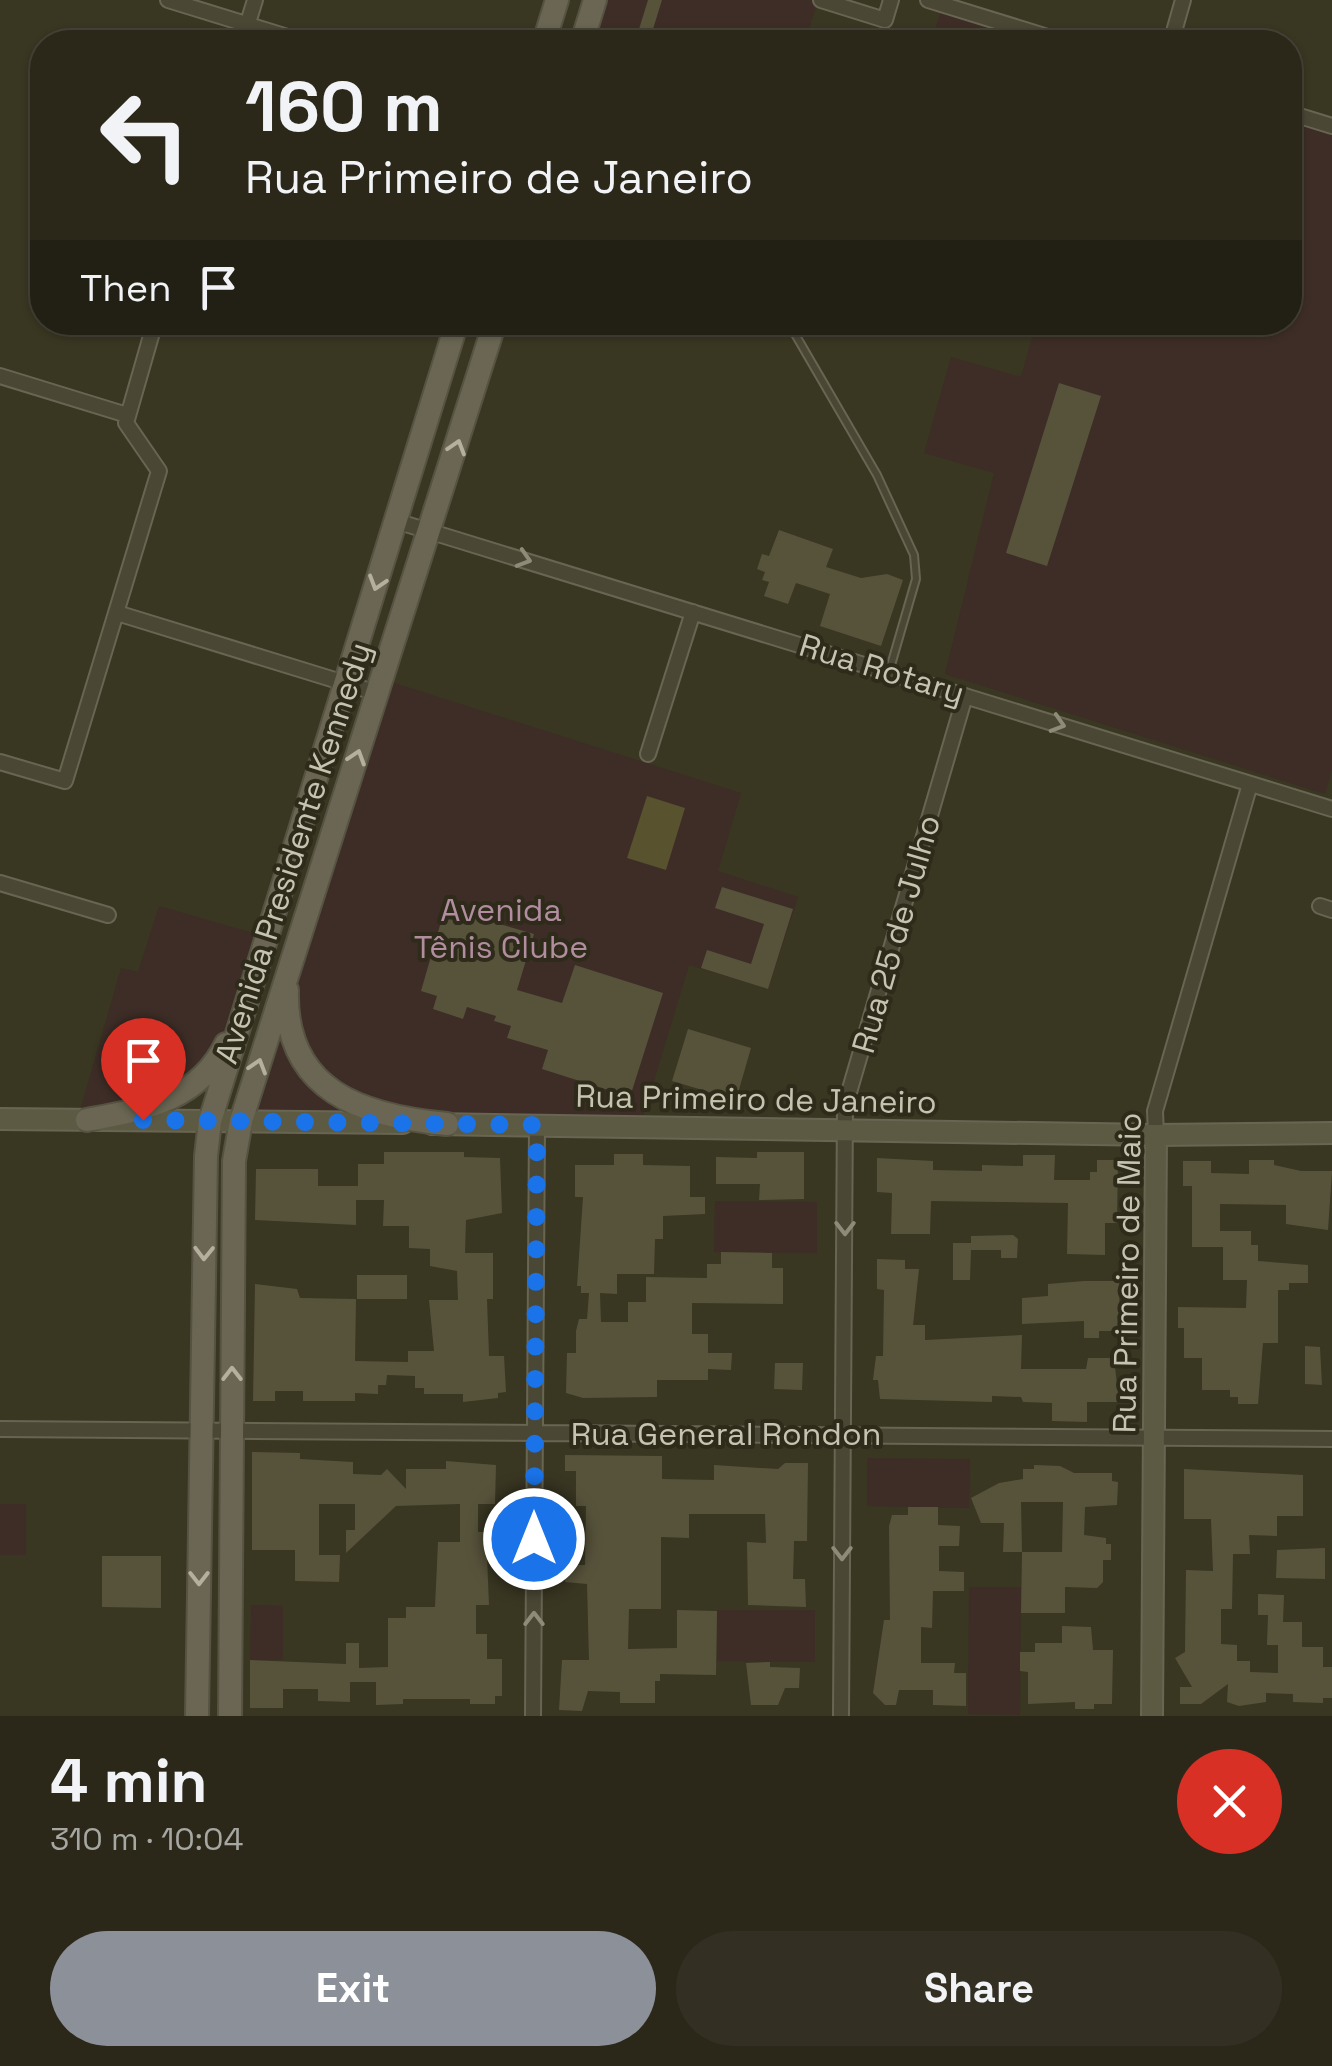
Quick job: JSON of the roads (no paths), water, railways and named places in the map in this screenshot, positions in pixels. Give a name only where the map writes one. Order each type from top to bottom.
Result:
[{"type":"main road","points":[[547,30],[556,0]]},
{"type":"main road","points":[[586,30],[596,0]]},
{"type":"main road","name":"Avenida Presidente Kennedy","points":[[198,1716],[200,1430],[210,1121],[453,335]]},
{"type":"main road","name":"Avenida Presidente Kennedy","points":[[230,1716],[234,1160],[241,1121],[492,335]]},
{"type":"main road","points":[[291,957],[287,996],[290,1027],[301,1058],[321,1082],[368,1112],[446,1124]]},
{"type":"main road","points":[[87,1120],[172,1100],[201,1080],[224,1050],[258,967]]},
{"type":"street","points":[[168,0],[264,30]]},
{"type":"street","points":[[246,30],[255,0]]},
{"type":"street","points":[[821,0],[885,20],[891,0]]},
{"type":"street","points":[[928,0],[1025,30]]},
{"type":"street","points":[[1174,30],[1183,0]]},
{"type":"street","points":[[1302,117],[1332,126]]},
{"type":"street","points":[[0,762],[64,781],[159,471],[126,426],[152,335]]},
{"type":"street","points":[[0,376],[127,415]]},
{"type":"street","name":"Rua Rotary","points":[[396,521],[1329,808]]},
{"type":"street","points":[[648,754],[694,612]]},
{"type":"street","points":[[117,613],[378,693]]},
{"type":"street","name":"Rua 25 de Julho","points":[[841,1716],[846,1106],[965,696]]},
{"type":"street","name":"Rua Primeiro de Maio","points":[[1152,1716],[1155,1111],[1250,784]]},
{"type":"street","points":[[1329,808],[1332,790]]},
{"type":"street","points":[[0,883],[108,915]]},
{"type":"street","name":"Rua Primeiro de Janeiro","points":[[0,1119],[1156,1135],[1332,1132]]},
{"type":"street","points":[[533,1716],[537,1125]]},
{"type":"street","name":"Rua General Rondon","points":[[0,1429],[1332,1439]]},
{"type":"lane","points":[[796,335],[877,476],[914,555],[916,580],[889,672]]},
{"type":"park label","name":"Avenida Tênis Clube","points":[[501,928]]}]
